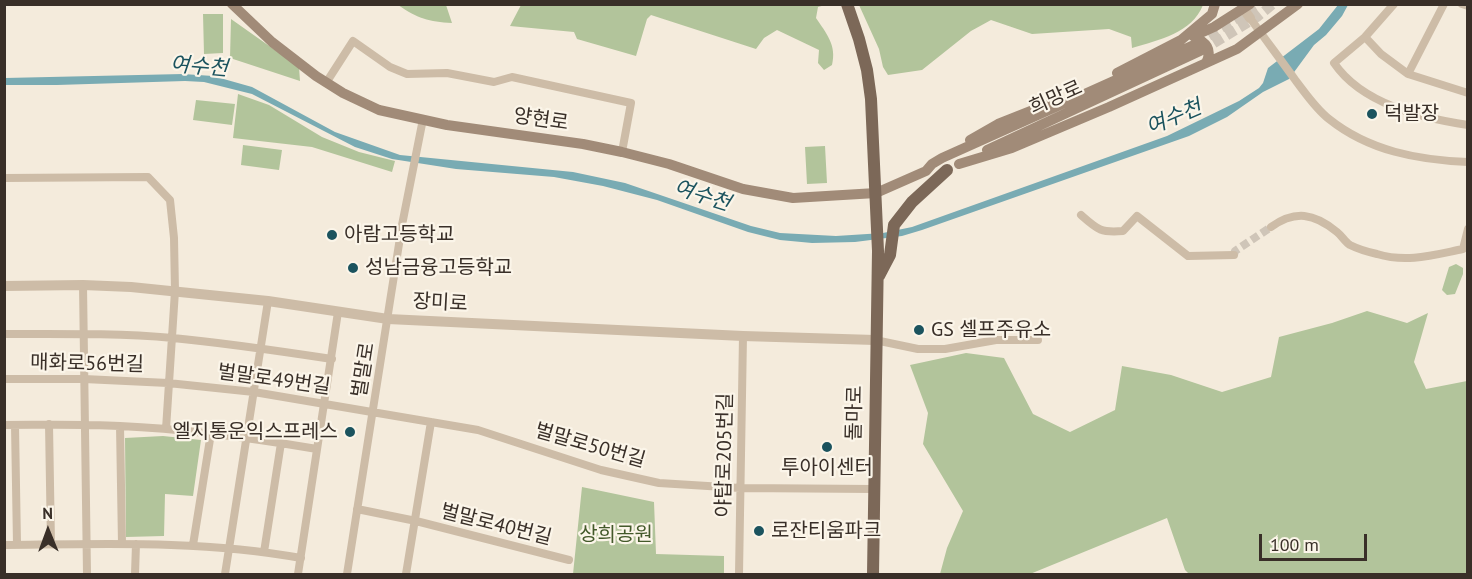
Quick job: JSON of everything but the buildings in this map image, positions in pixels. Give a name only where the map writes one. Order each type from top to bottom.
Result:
[{"type":"main road","name":"양현로","points":[[232,4],[272,42],[326,83],[379,110],[447,125],[583,144],[622,152],[669,164],[742,189],[786,197],[819,198],[876,193]]},
{"type":"main road","points":[[847,4],[867,70],[871,99],[876,193]]},
{"type":"main road","points":[[877,279],[890,255],[894,225],[965,142],[998,124],[1064,98],[1181,40],[1212,14],[1215,4]]},
{"type":"main road","points":[[959,164],[1012,148],[1237,49],[1298,4]]},
{"type":"main road","points":[[1197,44],[1214,27],[1244,6]]},
{"type":"main road","points":[[1153,55],[1197,44],[1202,40],[1209,48],[1206,63]]},
{"type":"main road","name":"희망로","points":[[944,164],[959,164],[1197,44]]},
{"type":"main road","name":"희망로","points":[[876,193],[927,171],[936,173],[944,164],[1197,44]]},
{"type":"main road","name":"돌마로","points":[[873,574],[878,251],[876,193]]},
{"type":"street","points":[[1394,4],[1365,37],[1334,63],[1346,77],[1374,97],[1413,113],[1467,125]]},
{"type":"street","points":[[1408,74],[1444,4]]},
{"type":"street","points":[[1462,4],[1467,6]]},
{"type":"street","points":[[1244,6],[1250,18],[1299,85],[1328,118],[1370,144],[1434,161],[1467,162]]},
{"type":"street","points":[[1365,37],[1381,54],[1408,74],[1467,93]]},
{"type":"street","points":[[326,83],[353,41],[390,67],[408,74],[447,73],[494,82],[512,77],[630,103],[622,152]]},
{"type":"street","name":"벌말로","points":[[347,574],[402,225],[423,119]]},
{"type":"street","points":[[4,178],[148,177],[170,201],[174,238],[175,291],[166,429]]},
{"type":"street","points":[[1081,215],[1100,231],[1112,232],[1124,231],[1137,216],[1188,256],[1234,255]]},
{"type":"street","points":[[1270,227],[1282,219],[1297,215],[1309,216],[1338,232],[1348,244],[1406,260],[1463,249],[1467,229]]},
{"type":"street","points":[[83,285],[87,574]]},
{"type":"street","name":"장미로","points":[[4,286],[83,285],[175,291],[268,301],[388,319],[875,340]]},
{"type":"street","points":[[225,574],[268,301]]},
{"type":"street","points":[[298,574],[338,312]]},
{"type":"street","points":[[4,334],[83,334],[172,338],[332,359]]},
{"type":"street","name":"야탑로205번길","points":[[739,574],[743,336]]},
{"type":"street","points":[[875,340],[918,349],[945,349],[996,340],[1038,340]]},
{"type":"street","name":"매화로56번길","points":[[4,379],[84,379],[168,383]]},
{"type":"street","name":"벌말로49번길","points":[[168,383],[254,392],[374,412]]},
{"type":"street","name":"벌말로50번길","points":[[374,412],[478,430],[601,470],[659,483],[741,489],[873,489]]},
{"type":"street","name":"벌말로40번길","points":[[416,521],[431,422]]},
{"type":"street","points":[[49,424],[51,544]]},
{"type":"street","points":[[4,425],[84,424],[166,429],[211,433],[317,449]]},
{"type":"street","points":[[15,425],[17,545]]},
{"type":"street","points":[[120,426],[122,544]]},
{"type":"street","points":[[193,545],[211,433]]},
{"type":"street","points":[[264,552],[281,443]]},
{"type":"street","name":"벌말로40번길","points":[[357,509],[416,521],[569,560]]},
{"type":"street","points":[[406,574],[416,521]]},
{"type":"street","points":[[135,574],[136,544]]},
{"type":"street","points":[[4,545],[193,545],[229,547],[301,558]]},
{"type":"green space","points":[[859,4],[1203,5],[1198,15],[1183,29],[1132,48],[1131,37],[1109,29],[1032,34],[991,20],[971,31],[922,70],[888,75]]},
{"type":"green space","points":[[398,5],[446,5],[452,23],[424,18]]},
{"type":"green space","points":[[521,5],[825,5],[818,7],[816,18],[832,45],[832,65],[824,70],[818,63],[819,50],[777,30],[764,38],[756,49],[651,15],[647,19],[636,56],[577,39],[574,32],[510,26]]},
{"type":"green space","points":[[203,14],[223,14],[223,53],[204,54]]},
{"type":"green space","points":[[231,19],[299,67],[300,81],[230,58]]},
{"type":"green space","points":[[238,94],[269,105],[322,137],[359,152],[395,161],[392,172],[312,147],[233,138]]},
{"type":"green space","points":[[196,100],[235,104],[232,125],[193,120]]},
{"type":"green space","points":[[243,145],[282,150],[279,170],[241,165]]},
{"type":"green space","points":[[825,146],[827,183],[807,184],[805,147]]},
{"type":"green space","points":[[1456,264],[1463,268],[1463,274],[1455,294],[1447,295],[1442,290],[1449,267]]},
{"type":"green space","points":[[1367,311],[1407,323],[1428,313],[1414,362],[1426,389],[1467,381],[1467,574],[1189,574],[1185,570],[1167,518],[1030,574],[940,574],[947,548],[963,511],[923,444],[928,413],[910,365],[966,353],[1004,358],[1033,414],[1070,432],[1115,410],[1122,366],[1171,375],[1222,392],[1271,377],[1279,337]]},
{"type":"green space","points":[[163,436],[201,440],[193,496],[165,494],[164,536],[126,537],[125,438]]},
{"type":"green space","name":"상희공원","points":[[582,487],[654,502],[656,554],[724,556],[724,574],[573,574]]},
{"type":"water","points":[[1338,5],[1348,5],[1342,16],[1314,45],[1289,79],[1263,92],[1227,117],[1189,136],[922,230],[902,236],[855,242],[812,243],[780,240],[748,232],[657,200],[603,186],[554,177],[456,169],[392,159],[355,147],[252,94],[204,82],[5,85],[5,78],[183,74],[213,76],[252,87],[335,132],[400,155],[573,172],[625,183],[751,226],[780,233],[836,236],[883,233],[912,227],[1167,136],[1239,101],[1259,88],[1268,68],[1319,29]]},
{"type":"tunnel","points":[[1196,44],[1259,4]]},
{"type":"tunnel","points":[[1201,51],[1257,17],[1273,4]]},
{"type":"tunnel","points":[[1234,255],[1235,251],[1271,227]]},
{"type":"place","name":"덕발장","points":[[1372,114]]},
{"type":"place","name":"아람고등학교","points":[[332,235]]},
{"type":"place","name":"성남금융고등학교","points":[[353,268]]},
{"type":"place","name":"GS 셀프주유소","points":[[919,330]]},
{"type":"place","name":"엘지통운익스프레스","points":[[350,432]]},
{"type":"place","name":"투아이센터","points":[[827,447]]},
{"type":"place","name":"로잔티움파크","points":[[759,531]]},
{"type":"water label","name":"여수천","points":[[199,67]]},
{"type":"water label","name":"여수천","points":[[1174,118]]},
{"type":"water label","name":"여수천","points":[[702,196]]}]
